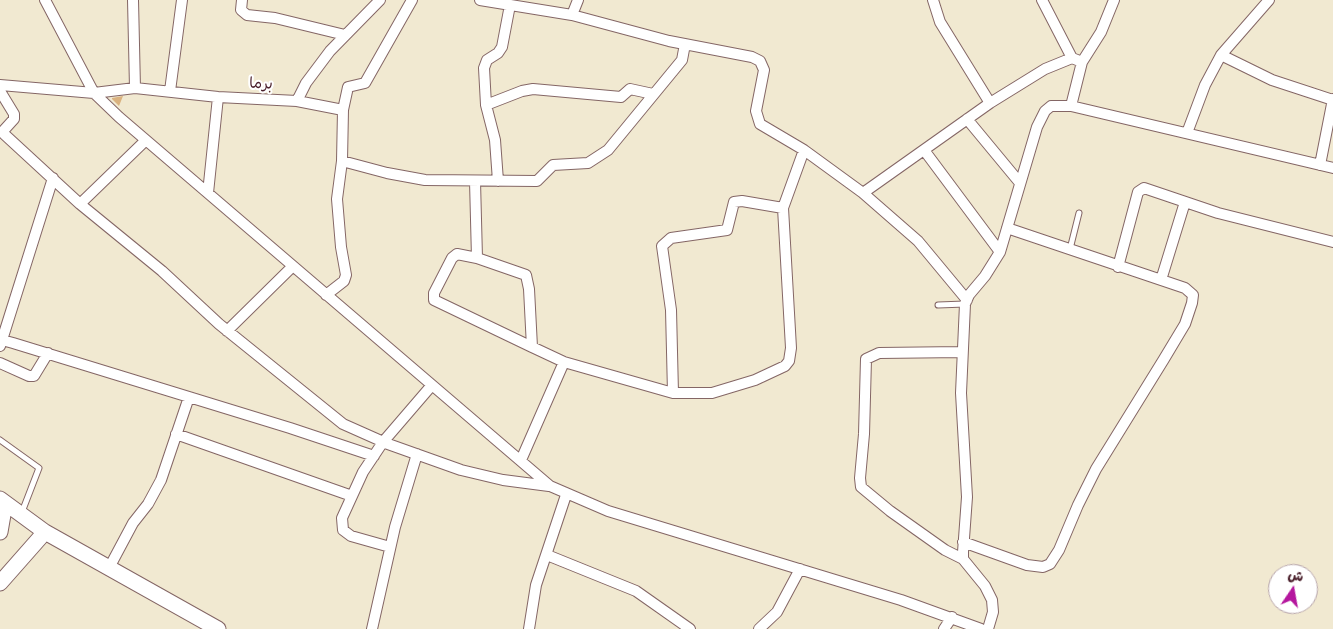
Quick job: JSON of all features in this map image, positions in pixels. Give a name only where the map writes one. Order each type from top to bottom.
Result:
[{"type":"main road","points":[[2,501],[45,532],[218,629]]},
{"type":"main road","points":[[0,532],[2,501]]},
{"type":"main road","points":[[0,583],[45,532]]},
{"type":"street","points":[[45,0],[94,93],[145,141],[550,486],[566,495],[608,511],[800,568],[952,617],[981,629]]},
{"type":"street","points":[[133,0],[135,88]]},
{"type":"street","points":[[170,91],[182,0]]},
{"type":"street","points":[[242,0],[241,10],[247,14],[275,18],[345,35]]},
{"type":"street","points":[[297,101],[306,83],[345,35],[380,0]]},
{"type":"street","points":[[326,295],[344,280],[346,275],[341,247],[337,198],[342,161],[343,110],[348,87],[365,83],[412,0]]},
{"type":"street","points":[[480,0],[495,1],[572,16],[685,44],[752,57],[762,63],[764,70],[756,111],[757,119],[763,126],[804,150],[864,193],[918,241],[966,302]]},
{"type":"street","points":[[572,16],[578,0]]},
{"type":"street","points":[[933,0],[940,22],[990,103]]},
{"type":"street","points":[[1042,0],[1077,60]]},
{"type":"street","points":[[1070,106],[1077,60],[1101,32],[1114,0]]},
{"type":"street","points":[[1187,133],[1205,85],[1222,55],[1269,0]]},
{"type":"street","points":[[498,181],[495,140],[486,105],[484,66],[502,47],[510,5]]},
{"type":"street","points":[[342,161],[387,173],[425,180],[537,181],[553,165],[584,164],[596,160],[608,150],[682,60],[685,44]]},
{"type":"street","points":[[1222,55],[1272,80],[1333,100],[1320,165]]},
{"type":"street","points":[[864,193],[990,103],[1045,69],[1077,60]]},
{"type":"street","name":"برما","points":[[0,85],[94,93],[135,88],[218,97],[297,101],[343,110]]},
{"type":"street","points":[[486,105],[522,91],[533,89],[621,97],[630,90],[654,94]]},
{"type":"street","points":[[0,92],[14,114],[14,119],[4,129],[4,134],[80,204],[162,271],[227,331],[343,424],[383,442],[461,470],[503,480],[550,486]]},
{"type":"street","points":[[208,193],[218,97]]},
{"type":"street","points":[[963,559],[967,497],[961,393],[966,302],[993,266],[1000,252],[1037,126],[1045,111],[1051,106],[1070,106],[1333,168]]},
{"type":"street","points":[[967,119],[1020,184]]},
{"type":"street","points":[[80,204],[145,141]]},
{"type":"street","points":[[532,347],[529,289],[526,275],[477,258],[457,254],[452,258],[434,293],[434,300],[539,352],[564,362],[672,393],[712,393],[755,380],[785,366],[789,361],[791,348],[783,208],[804,150]]},
{"type":"street","points":[[924,150],[1000,252]]},
{"type":"street","points":[[53,178],[1,342],[48,353],[189,396],[374,456]]},
{"type":"street","points":[[475,181],[477,258]]},
{"type":"street","points":[[1118,267],[1140,188],[1147,188],[1218,214],[1333,242]]},
{"type":"street","points":[[672,393],[671,310],[662,246],[671,238],[727,230],[734,202],[742,201],[783,208]]},
{"type":"street","points":[[1161,280],[1185,202]]},
{"type":"street","points":[[963,542],[1027,565],[1043,567],[1055,558],[1096,469],[1185,324],[1193,295],[1186,288],[1118,267],[1007,228]]},
{"type":"street","points":[[227,331],[293,266]]},
{"type":"street","points":[[962,352],[879,353],[866,359],[864,434],[860,478],[861,487],[890,511],[945,550],[963,559],[985,586],[992,600],[993,612],[988,629]]},
{"type":"street","points":[[0,363],[29,376],[34,376],[48,353]]},
{"type":"street","points":[[521,460],[564,362]]},
{"type":"street","points":[[390,547],[352,536],[344,530],[342,518],[363,472],[383,442],[432,384]]},
{"type":"street","points":[[109,568],[133,523],[148,504],[161,480],[189,396]]},
{"type":"street","points":[[176,434],[352,496]]},
{"type":"street","points":[[372,629],[390,547],[417,454]]},
{"type":"street","points":[[529,629],[536,585],[566,495]]},
{"type":"street","points":[[547,555],[636,591],[690,629]]},
{"type":"street","points":[[759,629],[777,612],[800,568]]},
{"type":"street","points":[[944,629],[952,617]]},
{"type":"lane","points":[[1070,250],[1079,213]]},
{"type":"lane","points":[[938,305],[966,302]]},
{"type":"lane","points":[[0,440],[40,468],[21,514]]},
{"type":"building","points":[[123,96],[119,106],[112,99],[112,98]]}]
